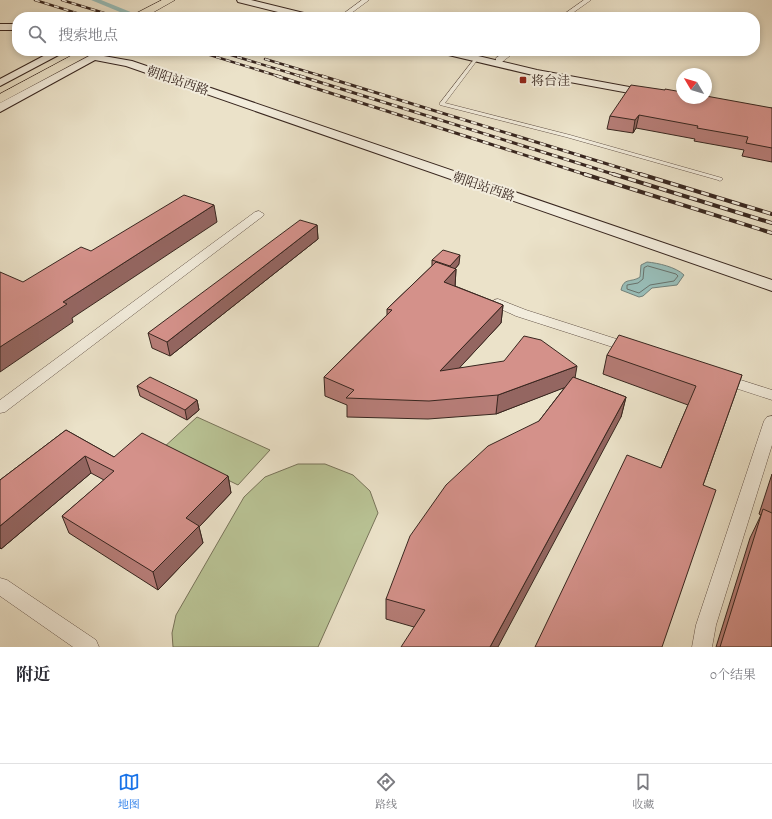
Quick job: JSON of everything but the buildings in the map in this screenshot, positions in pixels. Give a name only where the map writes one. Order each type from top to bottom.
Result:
[{"type":"main road","points":[[241,0],[295,12]]},
{"type":"main road","points":[[257,0],[299,12]]},
{"type":"main road","points":[[149,12],[174,2]]},
{"type":"main road","points":[[159,12],[174,2]]},
{"type":"main road","points":[[0,27],[12,27]]},
{"type":"main road","points":[[0,83],[51,56]]},
{"type":"main road","points":[[0,90],[64,56]]},
{"type":"main road","points":[[0,100],[86,56]]},
{"type":"main road","points":[[0,108],[87,56]]},
{"type":"main road","points":[[102,56],[120,61]]},
{"type":"main road","points":[[464,56],[545,74],[660,93],[483,56]]},
{"type":"main road","name":"朝阳站西路","points":[[120,61],[150,62],[772,277]]},
{"type":"main road","name":"朝阳站西路","points":[[120,61],[772,286]]},
{"type":"street","points":[[349,12],[366,0]]},
{"type":"street","points":[[570,12],[588,0]]},
{"type":"street","points":[[499,60],[505,56]]},
{"type":"street","points":[[0,408],[260,214]]},
{"type":"street","points":[[498,303],[521,313],[643,353]]},
{"type":"street","points":[[711,375],[772,395]]},
{"type":"street","points":[[702,647],[706,625],[772,421]]},
{"type":"street","points":[[0,586],[89,647]]},
{"type":"lane","points":[[476,59],[442,104],[560,134],[720,179]]},
{"type":"green space","points":[[197,417],[270,450],[238,485],[163,448]]},
{"type":"green space","points":[[298,464],[325,464],[353,475],[370,491],[378,513],[318,647],[173,647],[172,633],[176,615],[244,497],[265,477]]},
{"type":"water","points":[[647,262],[661,264],[681,272],[684,275],[677,285],[652,288],[643,296],[639,297],[621,290],[624,283],[640,277],[641,265]]},
{"type":"waterway","points":[[95,0],[126,12]]},
{"type":"railway","points":[[35,0],[73,12]]},
{"type":"railway","points":[[62,0],[101,12]]},
{"type":"railway","points":[[213,56],[281,77]]},
{"type":"railway","points":[[234,56],[303,77]]},
{"type":"railway","points":[[265,59],[325,77]]},
{"type":"railway","points":[[277,76],[587,175]]},
{"type":"railway","points":[[300,76],[616,175]]},
{"type":"railway","points":[[322,76],[643,175]]},
{"type":"railway","points":[[584,174],[772,233]]},
{"type":"railway","points":[[613,174],[772,223]]},
{"type":"railway","points":[[640,174],[772,214]]},
{"type":"place","name":"将台洼","points":[[523,80]]}]
